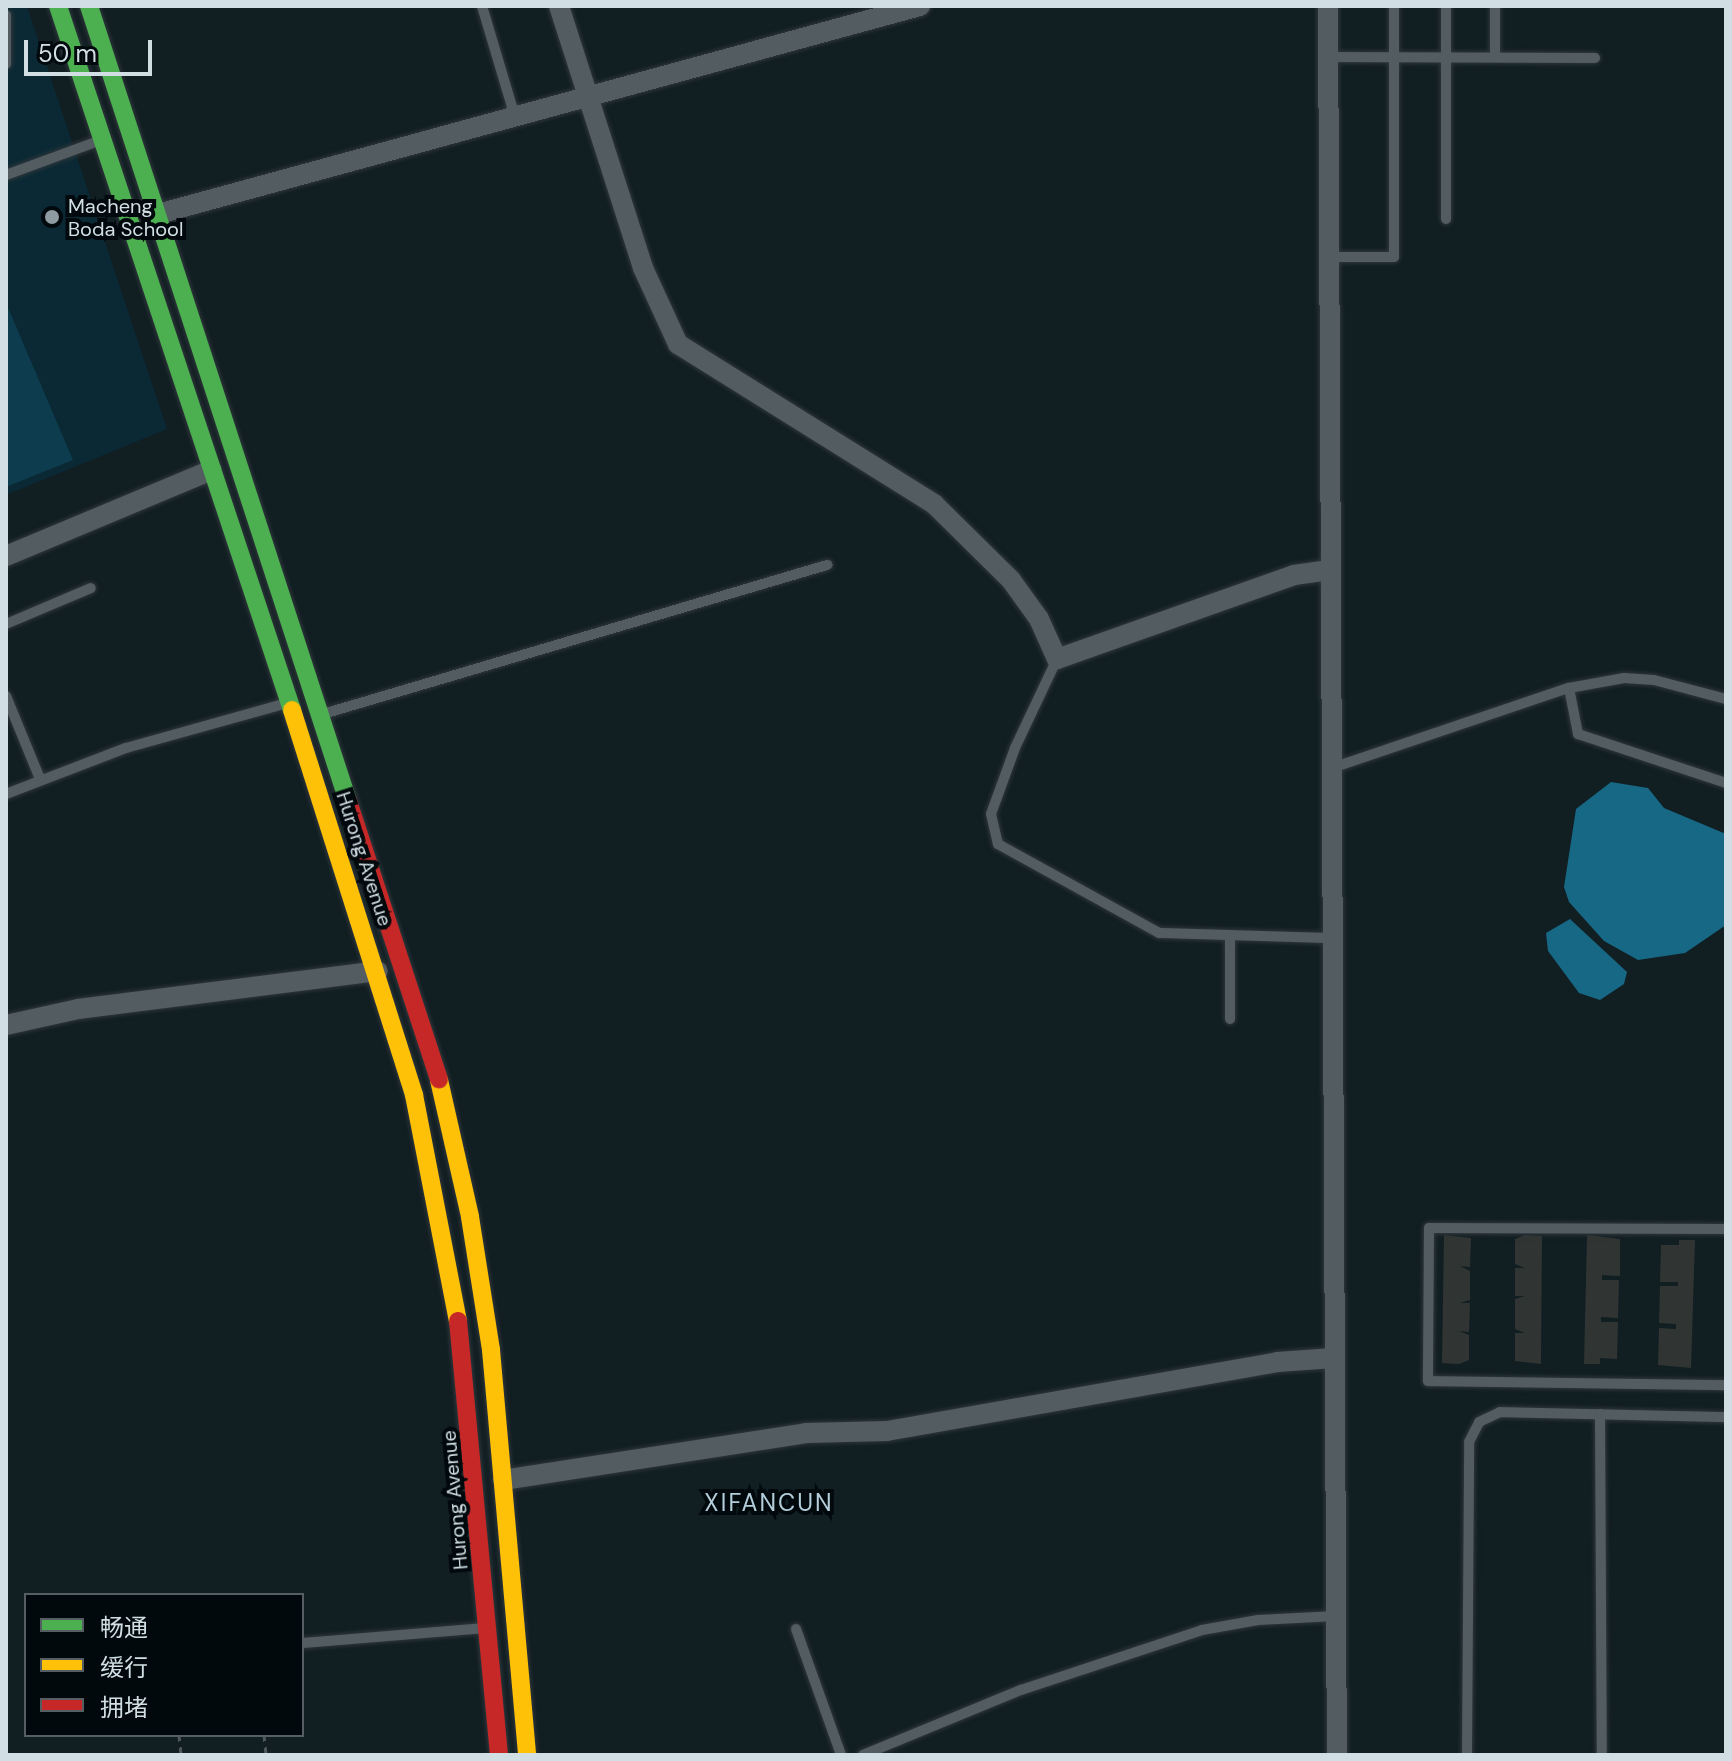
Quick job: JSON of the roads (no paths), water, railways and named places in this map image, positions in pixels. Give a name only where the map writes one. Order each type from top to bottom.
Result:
[{"type":"main road","name":"Hurong Avenue","points":[[58,6],[378,971],[426,1145],[454,1288],[499,1755]]},
{"type":"main road","name":"Hurong Avenue","points":[[89,6],[424,1025],[456,1152],[489,1337],[527,1755]]},
{"type":"street","points":[[559,6],[643,268],[678,344],[934,504],[1011,580],[1039,619],[1057,659],[1294,575],[1328,570]]},
{"type":"street","points":[[158,214],[920,6]]},
{"type":"street","points":[[1328,6],[1328,570],[1337,1755]]},
{"type":"street","points":[[6,556],[212,470]]},
{"type":"street","points":[[6,1025],[78,1009],[378,971]]},
{"type":"street","points":[[503,1480],[806,1433],[887,1431],[1277,1362],[1334,1358]]},
{"type":"lane","points":[[482,6],[515,117]]},
{"type":"lane","points":[[1328,257],[1394,257],[1394,6]]},
{"type":"lane","points":[[1446,6],[1446,219]]},
{"type":"lane","points":[[1495,6],[1495,57]]},
{"type":"lane","points":[[6,15],[6,64]]},
{"type":"lane","points":[[1328,57],[1595,58]]},
{"type":"lane","points":[[6,175],[103,140]]},
{"type":"lane","points":[[323,714],[827,565]]},
{"type":"lane","points":[[6,624],[91,588]]},
{"type":"lane","points":[[1057,659],[991,814],[998,844],[1159,933],[1331,938]]},
{"type":"lane","points":[[1330,768],[1569,688],[1624,678],[1654,680],[1726,699]]},
{"type":"lane","points":[[1569,688],[1578,734],[1726,783]]},
{"type":"lane","points":[[6,696],[40,779]]},
{"type":"lane","points":[[6,794],[152,740],[289,703]]},
{"type":"lane","points":[[1230,936],[1230,1019]]},
{"type":"lane","points":[[1726,1229],[1429,1228],[1428,1381],[1726,1385]]},
{"type":"lane","points":[[1467,1755],[1470,1434],[1484,1418],[1500,1412],[1726,1417]]},
{"type":"lane","points":[[1600,1414],[1602,1755]]},
{"type":"lane","points":[[863,1755],[1021,1690],[1202,1630],[1258,1620],[1336,1616]]},
{"type":"lane","points":[[304,1643],[488,1628]]},
{"type":"lane","points":[[796,1629],[841,1755]]},
{"type":"place","name":"Macheng Boda School","points":[[52,217]]},
{"type":"district","name":"XIFANCUN","points":[[769,1503]]}]
